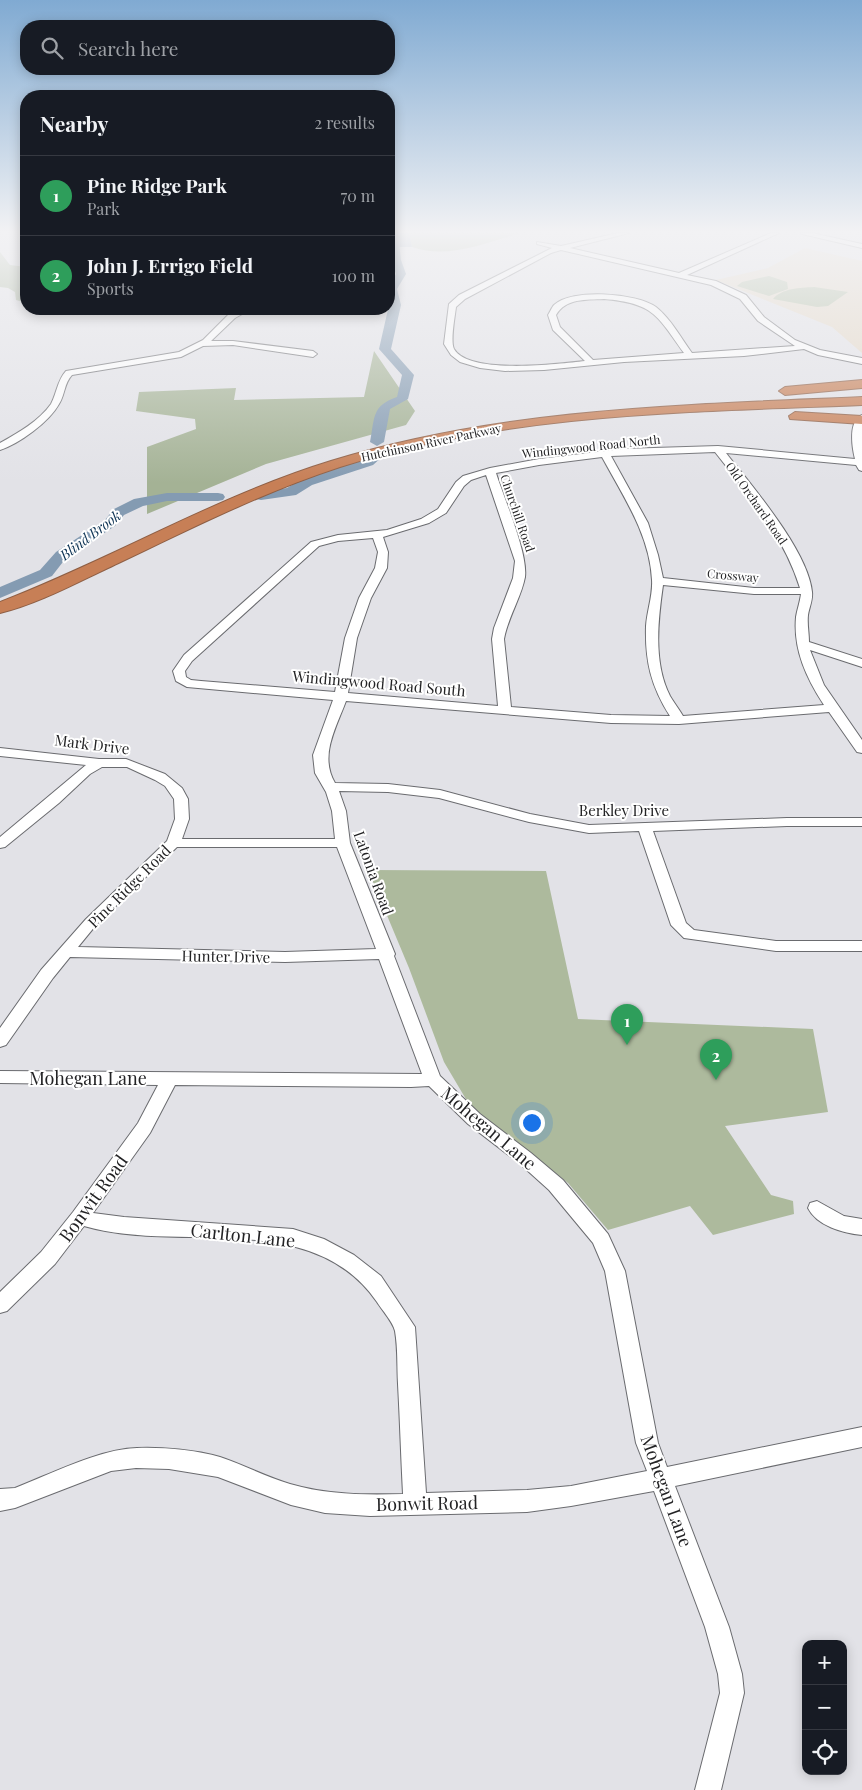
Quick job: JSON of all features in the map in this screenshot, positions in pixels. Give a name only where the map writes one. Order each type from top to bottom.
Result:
[{"type":"highway","points":[[515,420],[576,410],[862,384]]},
{"type":"highway","name":"Hutchinson River Parkway","points":[[0,602],[66,575],[241,495],[295,473],[396,443],[515,420],[602,410],[862,396]]},
{"type":"highway","name":"Hutchinson River Parkway","points":[[0,608],[56,586],[249,497],[308,474],[392,448],[474,430],[534,421],[614,413],[862,401]]},
{"type":"highway","points":[[474,430],[560,420],[633,416],[762,414],[862,419]]},
{"type":"highway","points":[[0,617],[102,569],[144,546]]},
{"type":"street","points":[[0,446],[33,426],[50,410],[61,391],[63,378],[70,373],[176,355],[212,338],[232,317]]},
{"type":"street","points":[[451,317],[449,349],[460,359],[479,369],[515,369],[804,347]]},
{"type":"street","points":[[552,317],[552,322],[556,328],[590,362]]},
{"type":"street","points":[[660,317],[689,355]]},
{"type":"street","points":[[759,317],[772,330],[804,347],[862,361]]},
{"type":"street","points":[[201,344],[233,343],[312,354]]},
{"type":"street","points":[[861,464],[856,437],[862,419]]},
{"type":"street","name":"Windingwood Road North","points":[[377,534],[388,533],[438,515],[462,481],[490,471],[605,454],[718,449],[861,464]]},
{"type":"street","name":"Old Orchard Road","points":[[718,449],[775,525],[792,555],[806,591],[802,619],[805,656],[813,675],[862,749]]},
{"type":"street","points":[[605,454],[643,523],[658,581],[652,625],[655,669],[663,694],[679,720]]},
{"type":"street","name":"Churchill Road","points":[[490,471],[520,561],[518,578],[500,628],[498,639],[498,657],[505,710]]},
{"type":"street","name":"Latonia Road","points":[[377,534],[383,552],[381,568],[365,598],[351,638],[341,696],[320,755],[322,773],[330,787],[339,811],[343,843],[387,954],[433,1079]]},
{"type":"street","name":"Windingwood Road South","points":[[377,534],[338,538],[314,544],[188,658],[179,671],[180,678],[188,683],[611,719],[679,720],[834,708]]},
{"type":"street","name":"Crossway","points":[[658,581],[754,591],[806,591]]},
{"type":"street","points":[[803,644],[862,663]]},
{"type":"street","name":"Mark Drive","points":[[0,752],[57,756],[99,763],[129,764],[170,780],[178,790],[183,814],[180,830],[173,843]]},
{"type":"street","points":[[0,844],[54,800],[85,771],[99,763]]},
{"type":"street","name":"Berkley Drive","points":[[330,787],[388,788],[440,794],[538,820],[589,829],[787,822],[862,822]]},
{"type":"street","points":[[646,828],[679,925],[689,934],[776,946],[862,946]]},
{"type":"street","name":"Pine Ridge Road","points":[[0,1041],[47,974],[91,922],[173,843],[343,843]]},
{"type":"street","name":"Hunter Drive","points":[[66,952],[285,957],[387,954]]},
{"type":"street","name":"Mohegan Lane","points":[[0,1078],[401,1081],[433,1079],[474,1119],[525,1158],[556,1185],[601,1239],[615,1271],[647,1443],[717,1626],[730,1674],[732,1693],[708,1790]]},
{"type":"street","name":"Bonwit Road","points":[[0,1305],[48,1258],[80,1217],[144,1128],[170,1078]]},
{"type":"street","points":[[817,1208],[827,1217],[839,1223],[862,1227]]},
{"type":"street","name":"Carlton Lane","points":[[80,1217],[97,1222],[124,1225],[293,1237],[317,1245],[347,1262],[374,1282],[406,1327],[415,1503]]},
{"type":"street","name":"Bonwit Road","points":[[0,1500],[15,1498],[111,1461],[136,1458],[169,1459],[218,1467],[291,1495],[325,1502],[370,1505],[527,1501],[571,1496],[661,1479],[862,1437]]},
{"type":"shaded area","points":[[806,317],[862,317],[862,353],[832,327]]},
{"type":"green space","points":[[374,351],[415,411],[406,425],[266,464],[147,514],[147,447],[196,429],[195,419],[136,411],[139,392],[236,388],[234,400],[364,397]]},
{"type":"green space","points":[[368,870],[546,871],[578,1019],[813,1029],[828,1112],[725,1126],[771,1195],[793,1201],[794,1214],[713,1235],[690,1206],[608,1230],[568,1183],[470,1106],[444,1062],[409,968]]},
{"type":"waterway","name":"Blind Brook","points":[[377,442],[384,408],[402,399],[408,375],[385,349],[392,317]]},
{"type":"waterway","name":"Blind Brook","points":[[261,496],[291,492],[307,482],[368,462],[376,456]]},
{"type":"waterway","name":"Blind Brook","points":[[0,593],[46,573],[61,555],[110,523],[119,512],[139,502],[167,497],[218,497]]},
{"type":"place","name":"Pine Ridge Park","points":[[627,1045]]},
{"type":"place","name":"John J. Errigo Field","points":[[716,1080]]}]
